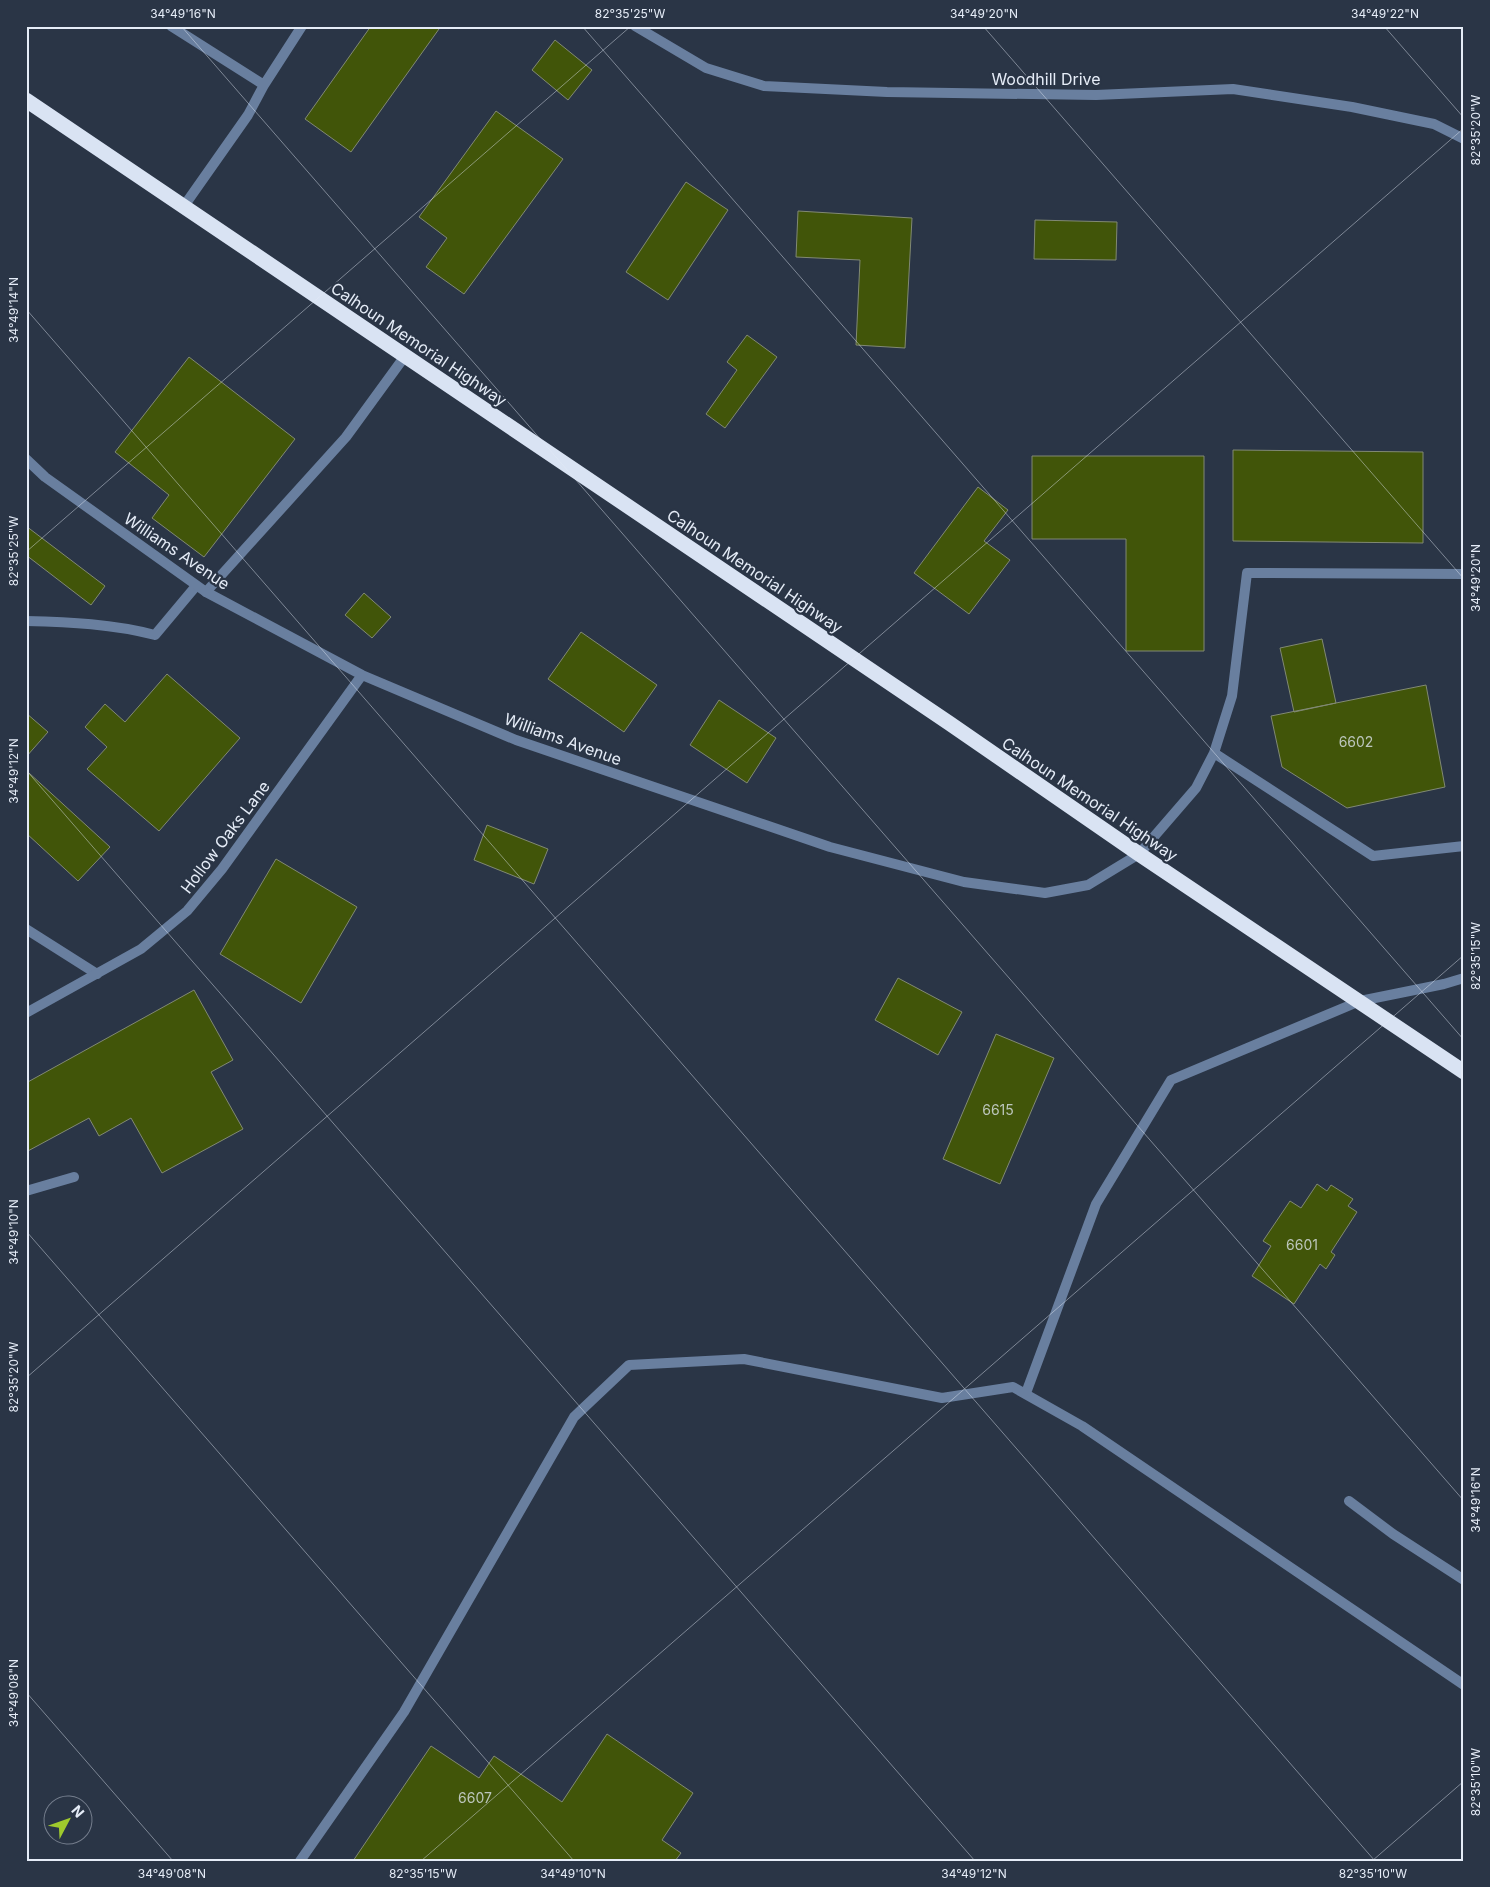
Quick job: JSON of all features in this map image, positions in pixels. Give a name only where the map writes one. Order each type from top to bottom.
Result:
[{"type":"highway","name":"Calhoun Memorial Highway","points":[[26,100],[1464,1072]]},
{"type":"street","points":[[172,26],[264,85]]},
{"type":"street","points":[[184,206],[248,114],[264,85],[302,26]]},
{"type":"street","name":"Woodhill Drive","points":[[635,26],[706,68],[764,86],[887,92],[1096,95],[1233,89],[1352,107],[1434,124],[1464,139]]},
{"type":"street","points":[[206,592],[346,437],[405,356]]},
{"type":"street","name":"Williams Avenue","points":[[26,460],[45,477],[196,586],[362,675],[516,740],[830,847],[964,882],[1045,893],[1088,885],[1139,854],[1196,788],[1214,752],[1232,696],[1247,573],[1464,574]]},
{"type":"street","points":[[26,621],[66,622],[129,628],[155,635],[196,586]]},
{"type":"street","name":"Hollow Oaks Lane","points":[[26,1013],[142,950],[187,911],[222,869],[362,675]]},
{"type":"street","points":[[1214,752],[1374,856],[1464,846]]},
{"type":"street","points":[[26,929],[97,974]]},
{"type":"street","points":[[1026,1394],[1096,1204],[1171,1080],[1360,1001],[1444,984],[1464,978]]},
{"type":"street","points":[[26,1191],[74,1177]]},
{"type":"street","points":[[300,1861],[404,1712],[574,1417],[628,1365],[744,1358],[942,1398],[1013,1387],[1082,1426],[1464,1685]]},
{"type":"street","points":[[1349,1501],[1393,1534],[1464,1580]]},
{"type":"building","points":[[371,26],[434,26],[439,29],[351,152],[305,119]]},
{"type":"building","points":[[555,40],[592,70],[568,100],[532,70]]},
{"type":"building","points":[[496,111],[563,159],[464,294],[426,267],[447,238],[419,217]]},
{"type":"building","points":[[686,182],[728,210],[668,300],[626,272]]},
{"type":"building","points":[[798,211],[912,218],[905,348],[856,345],[860,260],[796,257]]},
{"type":"building","points":[[1035,220],[1117,222],[1116,260],[1034,259]]},
{"type":"building","points":[[747,335],[777,357],[725,428],[706,414],[737,370],[727,362]]},
{"type":"building","points":[[189,357],[295,439],[204,557],[152,518],[169,495],[115,452]]},
{"type":"building","points":[[1233,450],[1423,452],[1423,543],[1233,541]]},
{"type":"building","points":[[1032,456],[1204,456],[1204,651],[1126,651],[1126,539],[1032,539]]},
{"type":"building","points":[[978,487],[1008,510],[984,541],[1010,560],[969,614],[914,573]]},
{"type":"building","points":[[26,526],[105,586],[91,605],[26,555]]},
{"type":"building","points":[[364,593],[391,617],[372,638],[345,615]]},
{"type":"building","points":[[581,632],[657,685],[624,732],[548,679]]},
{"type":"building","points":[[1322,639],[1336,703],[1294,712],[1280,648]]},
{"type":"building","points":[[167,674],[240,738],[159,831],[87,769],[107,747],[85,727],[105,704],[125,722]]},
{"type":"building","points":[[1426,685],[1445,787],[1347,808],[1282,767],[1271,716]]},
{"type":"building","points":[[719,700],[776,738],[747,783],[690,745]]},
{"type":"building","points":[[26,713],[48,732],[26,757]]},
{"type":"building","points":[[29,773],[110,847],[78,881],[26,833],[26,775]]},
{"type":"building","points":[[487,825],[548,849],[534,884],[474,860]]},
{"type":"building","points":[[276,859],[357,907],[301,1003],[220,954]]},
{"type":"building","points":[[898,978],[962,1012],[938,1055],[875,1020]]},
{"type":"building","points":[[194,990],[233,1060],[211,1072],[243,1129],[162,1173],[131,1118],[99,1136],[89,1118],[26,1152],[26,1083]]},
{"type":"building","points":[[996,1034],[1054,1058],[1000,1184],[943,1159]]},
{"type":"building","points":[[1317,1184],[1327,1191],[1331,1185],[1353,1199],[1348,1206],[1357,1212],[1331,1252],[1335,1255],[1326,1269],[1320,1264],[1294,1304],[1252,1276],[1271,1246],[1263,1241],[1290,1201],[1301,1208]]},
{"type":"building","points":[[607,1734],[693,1793],[662,1840],[681,1853],[675,1861],[353,1861],[431,1746],[479,1778],[494,1756],[562,1802]]}]
